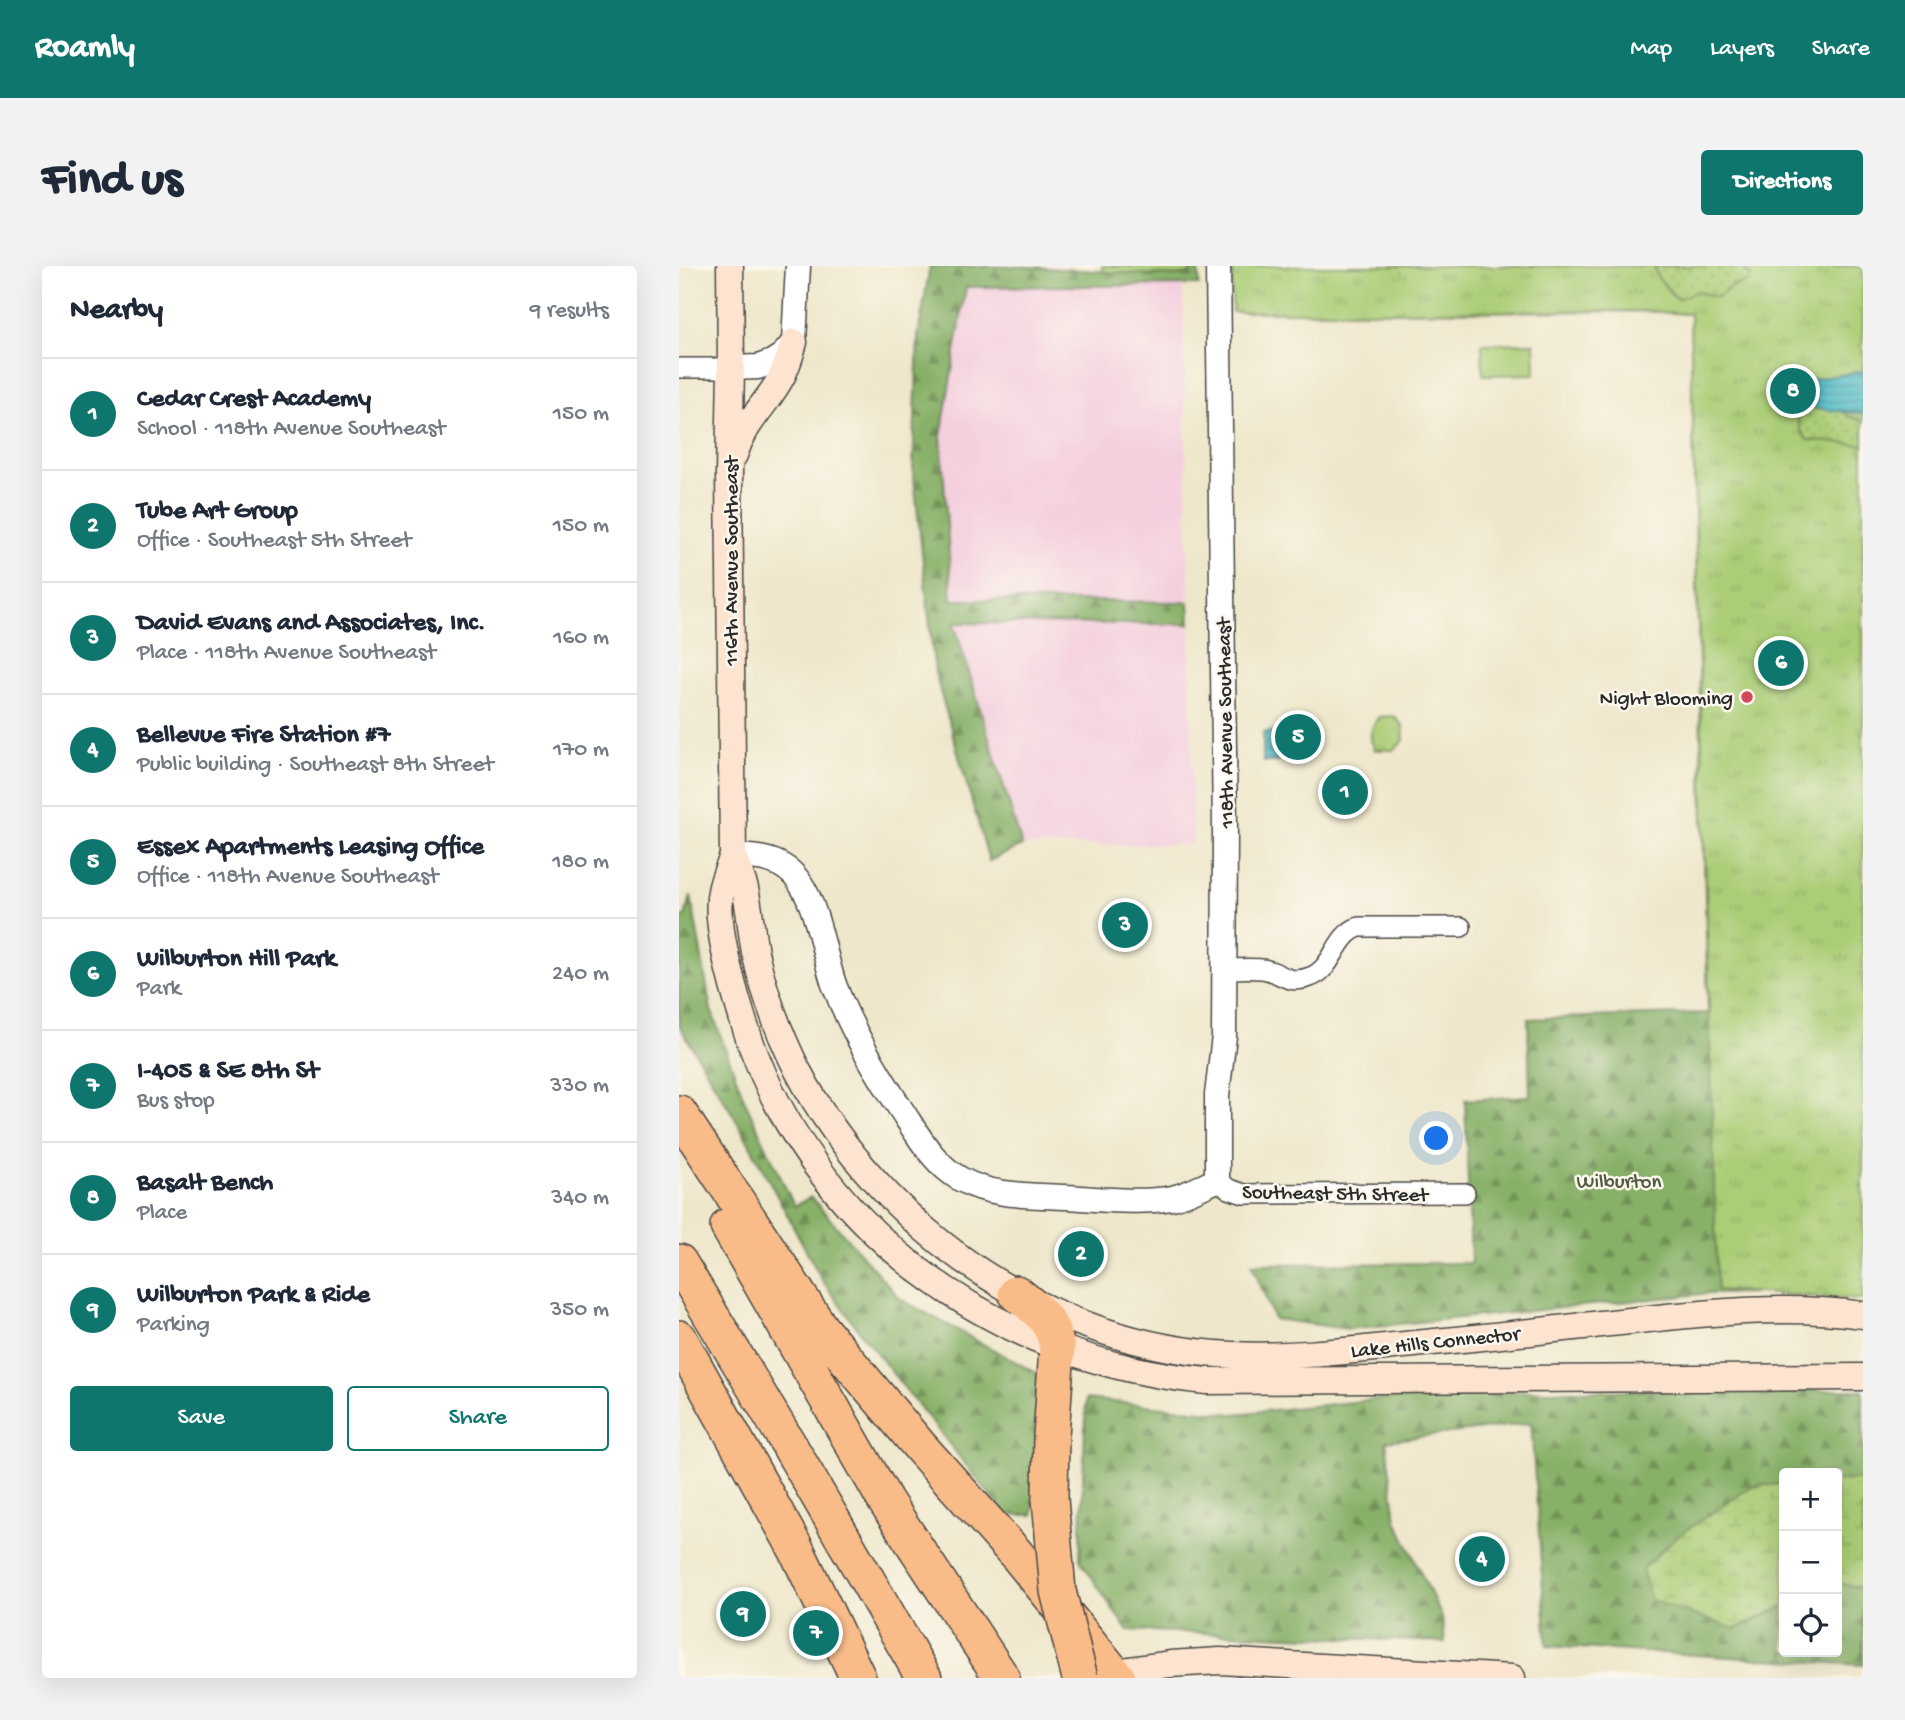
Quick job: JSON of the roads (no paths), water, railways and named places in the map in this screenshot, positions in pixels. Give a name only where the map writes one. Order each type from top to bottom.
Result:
[{"type":"highway","points":[[679,1113],[821,1329],[922,1449],[1017,1555],[1112,1676]]},
{"type":"highway","points":[[679,1141],[886,1502],[995,1667]]},
{"type":"highway","points":[[679,1262],[924,1678]]},
{"type":"highway","points":[[1017,1293],[1045,1317],[1055,1336],[1050,1467],[1054,1554],[1063,1615],[1080,1678]]},
{"type":"highway","points":[[679,1338],[796,1549],[858,1678]]},
{"type":"main road","name":"116th Avenue Southeast","points":[[730,266],[733,856],[745,890],[756,954],[767,994],[792,1058],[819,1109],[858,1160],[906,1213],[963,1260],[1017,1293]]},
{"type":"main road","points":[[729,474],[740,438],[783,374],[795,342]]},
{"type":"main road","name":"116th Avenue Southeast","points":[[733,856],[720,893],[726,958],[748,1038],[790,1126],[847,1204],[915,1268],[1056,1359]]},
{"type":"main road","name":"Lake Hills Connector","points":[[1017,1293],[1054,1313],[1112,1334],[1170,1348],[1232,1355],[1285,1356],[1703,1313],[1780,1310],[1863,1315]]},
{"type":"main road","name":"Lake Hills Connector","points":[[1056,1359],[1207,1381],[1863,1377]]},
{"type":"main road","points":[[1112,1676],[1170,1664],[1220,1661],[1512,1678]]},
{"type":"street","points":[[679,368],[758,367],[783,355],[795,342],[798,266]]},
{"type":"street","name":"118th Avenue Southeast","points":[[1216,1180],[1217,1095],[1224,1036],[1225,831],[1218,266]]},
{"type":"street","name":"Southeast 5th Street","points":[[733,856],[767,859],[785,867],[801,884],[811,904],[835,986],[865,1054],[928,1151],[945,1169],[964,1181],[988,1190],[1014,1194],[1136,1201],[1175,1198],[1216,1180],[1229,1189],[1244,1194],[1465,1193]]},
{"type":"street","points":[[1223,969],[1266,969],[1283,978],[1309,978],[1320,972],[1350,930],[1359,927],[1461,927]]},
{"type":"water","points":[[1863,371],[1863,414],[1792,405],[1786,384]]},
{"type":"water","points":[[1263,732],[1278,732],[1278,762],[1263,762]]},
{"type":"place","name":"Basalt Bench","points":[[1793,391]]},
{"type":"place","name":"Wilburton Hill Park","points":[[1781,663]]},
{"type":"place","name":"Night Blooming","points":[[1747,697]]},
{"type":"place","name":"Essex Apartments Leasing Office","points":[[1298,737]]},
{"type":"place","name":"Cedar Crest Academy","points":[[1345,792]]},
{"type":"place","name":"David Evans and Associates, Inc.","points":[[1125,925]]},
{"type":"place","name":"Tube Art Group","points":[[1081,1254]]},
{"type":"place","name":"Bellevue Fire Station #7","points":[[1482,1559]]},
{"type":"place","name":"Wilburton Park & Ride","points":[[743,1614]]},
{"type":"place","name":"I-405 & SE 8th St","points":[[816,1633]]},
{"type":"park label","name":"Wilburton","points":[[1619,1180]]}]
